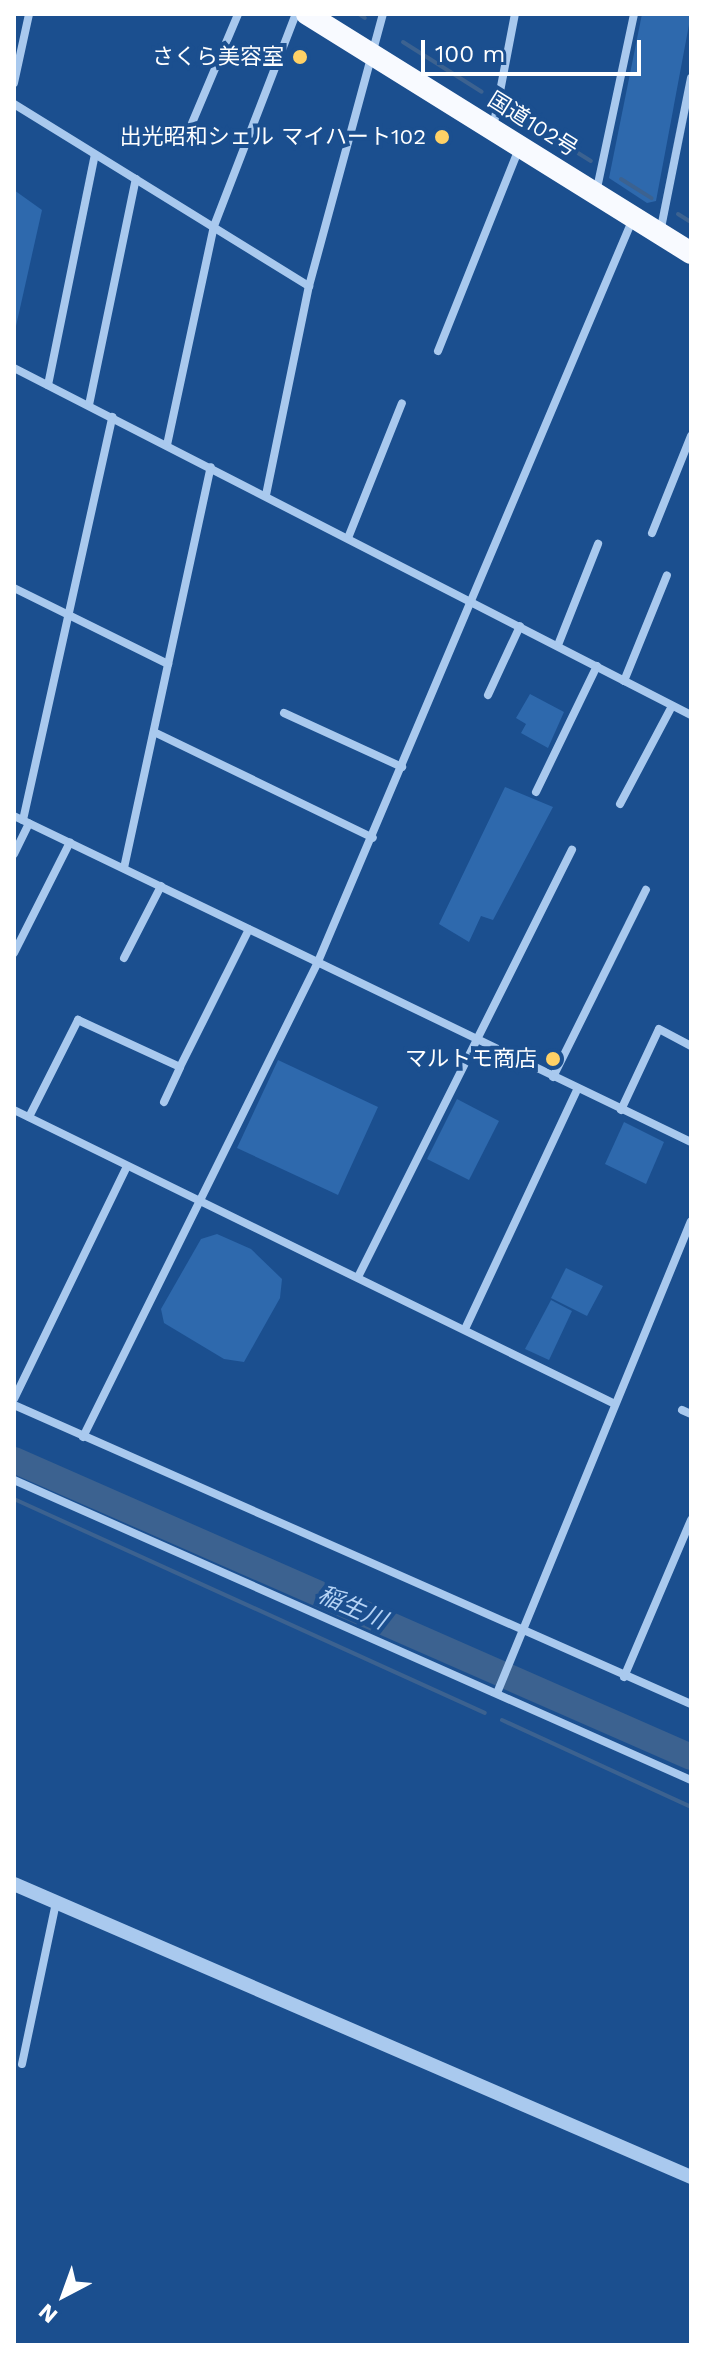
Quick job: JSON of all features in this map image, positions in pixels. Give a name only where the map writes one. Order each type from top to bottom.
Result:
[{"type":"highway","name":"国道102号","points":[[307,14],[691,253]]},
{"type":"street","points":[[14,81],[29,14]]},
{"type":"street","points":[[184,142],[238,14]]},
{"type":"street","points":[[167,445],[214,226],[296,14]]},
{"type":"street","points":[[266,495],[309,286],[375,56],[383,14]]},
{"type":"street","points":[[492,129],[515,14]]},
{"type":"street","points":[[596,194],[634,14]]},
{"type":"street","points":[[660,234],[691,78]]},
{"type":"street","points":[[14,104],[309,286]]},
{"type":"street","points":[[438,351],[520,146]]},
{"type":"street","points":[[48,385],[95,155]]},
{"type":"street","points":[[89,405],[136,179]]},
{"type":"street","points":[[83,1437],[317,964],[634,217]]},
{"type":"street","points":[[14,368],[691,715]]},
{"type":"street","points":[[348,538],[402,403]]},
{"type":"street","points":[[14,854],[26,821],[112,417]]},
{"type":"street","points":[[652,533],[691,436]]},
{"type":"street","points":[[124,868],[211,467]]},
{"type":"street","points":[[558,645],[598,544]]},
{"type":"street","points":[[624,681],[667,575]]},
{"type":"street","points":[[14,588],[168,664]]},
{"type":"street","points":[[488,695],[520,626]]},
{"type":"street","points":[[536,792],[597,666]]},
{"type":"street","points":[[620,804],[672,706]]},
{"type":"street","points":[[284,713],[402,767]]},
{"type":"street","points":[[154,732],[373,838]]},
{"type":"street","points":[[14,816],[474,1041],[691,1142]]},
{"type":"street","points":[[14,953],[70,842]]},
{"type":"street","points":[[358,1277],[572,850]]},
{"type":"street","points":[[124,958],[161,886]]},
{"type":"street","points":[[553,1077],[646,890]]},
{"type":"street","points":[[164,1102],[249,929]]},
{"type":"street","points":[[29,1117],[78,1020],[180,1067]]},
{"type":"street","points":[[621,1110],[659,1029],[691,1046]]},
{"type":"street","points":[[465,1329],[578,1088]]},
{"type":"street","points":[[14,1110],[613,1403]]},
{"type":"street","points":[[127,1166],[14,1402],[83,1437],[520,1633],[691,1704]]},
{"type":"street","points":[[499,1689],[613,1403],[691,1221]]},
{"type":"street","points":[[14,1480],[499,1689],[691,1780]]},
{"type":"street","points":[[624,1677],[691,1520]]},
{"type":"street","points":[[14,1884],[691,2177]]},
{"type":"street","points":[[22,2064],[56,1902]]},
{"type":"shaded area","points":[[642,14],[691,14],[656,201],[647,203],[609,178]]},
{"type":"shaded area","points":[[14,190],[42,210],[14,335]]},
{"type":"shaded area","points":[[530,694],[564,712],[548,748],[521,733],[526,724],[516,718]]},
{"type":"shaded area","points":[[505,787],[553,807],[493,920],[481,916],[469,942],[439,924]]},
{"type":"shaded area","points":[[278,1060],[378,1107],[338,1195],[237,1148]]},
{"type":"shaded area","points":[[457,1099],[499,1121],[469,1180],[427,1159]]},
{"type":"shaded area","points":[[624,1122],[664,1142],[646,1184],[605,1164]]},
{"type":"shaded area","points":[[217,1234],[251,1249],[282,1279],[280,1298],[244,1362],[224,1359],[164,1323],[161,1309],[201,1239]]},
{"type":"shaded area","points":[[566,1268],[603,1286],[587,1316],[551,1298]]},
{"type":"shaded area","points":[[551,1300],[572,1311],[549,1360],[525,1349]]},
{"type":"waterway","points":[[359,14],[365,18]]},
{"type":"waterway","points":[[403,42],[482,92]]},
{"type":"waterway","points":[[517,115],[591,161]]},
{"type":"waterway","points":[[621,179],[652,198]]},
{"type":"waterway","points":[[678,214],[691,222]]},
{"type":"waterway","name":"稲生川","points":[[14,1460],[691,1757]]},
{"type":"waterway","points":[[14,1499],[485,1713]]},
{"type":"waterway","points":[[502,1720],[691,1807]]},
{"type":"place","name":"さくら美容室","points":[[300,57]]},
{"type":"place","name":"出光昭和シェル マイハート102","points":[[442,137]]},
{"type":"place","name":"マルトモ商店","points":[[553,1059]]}]
